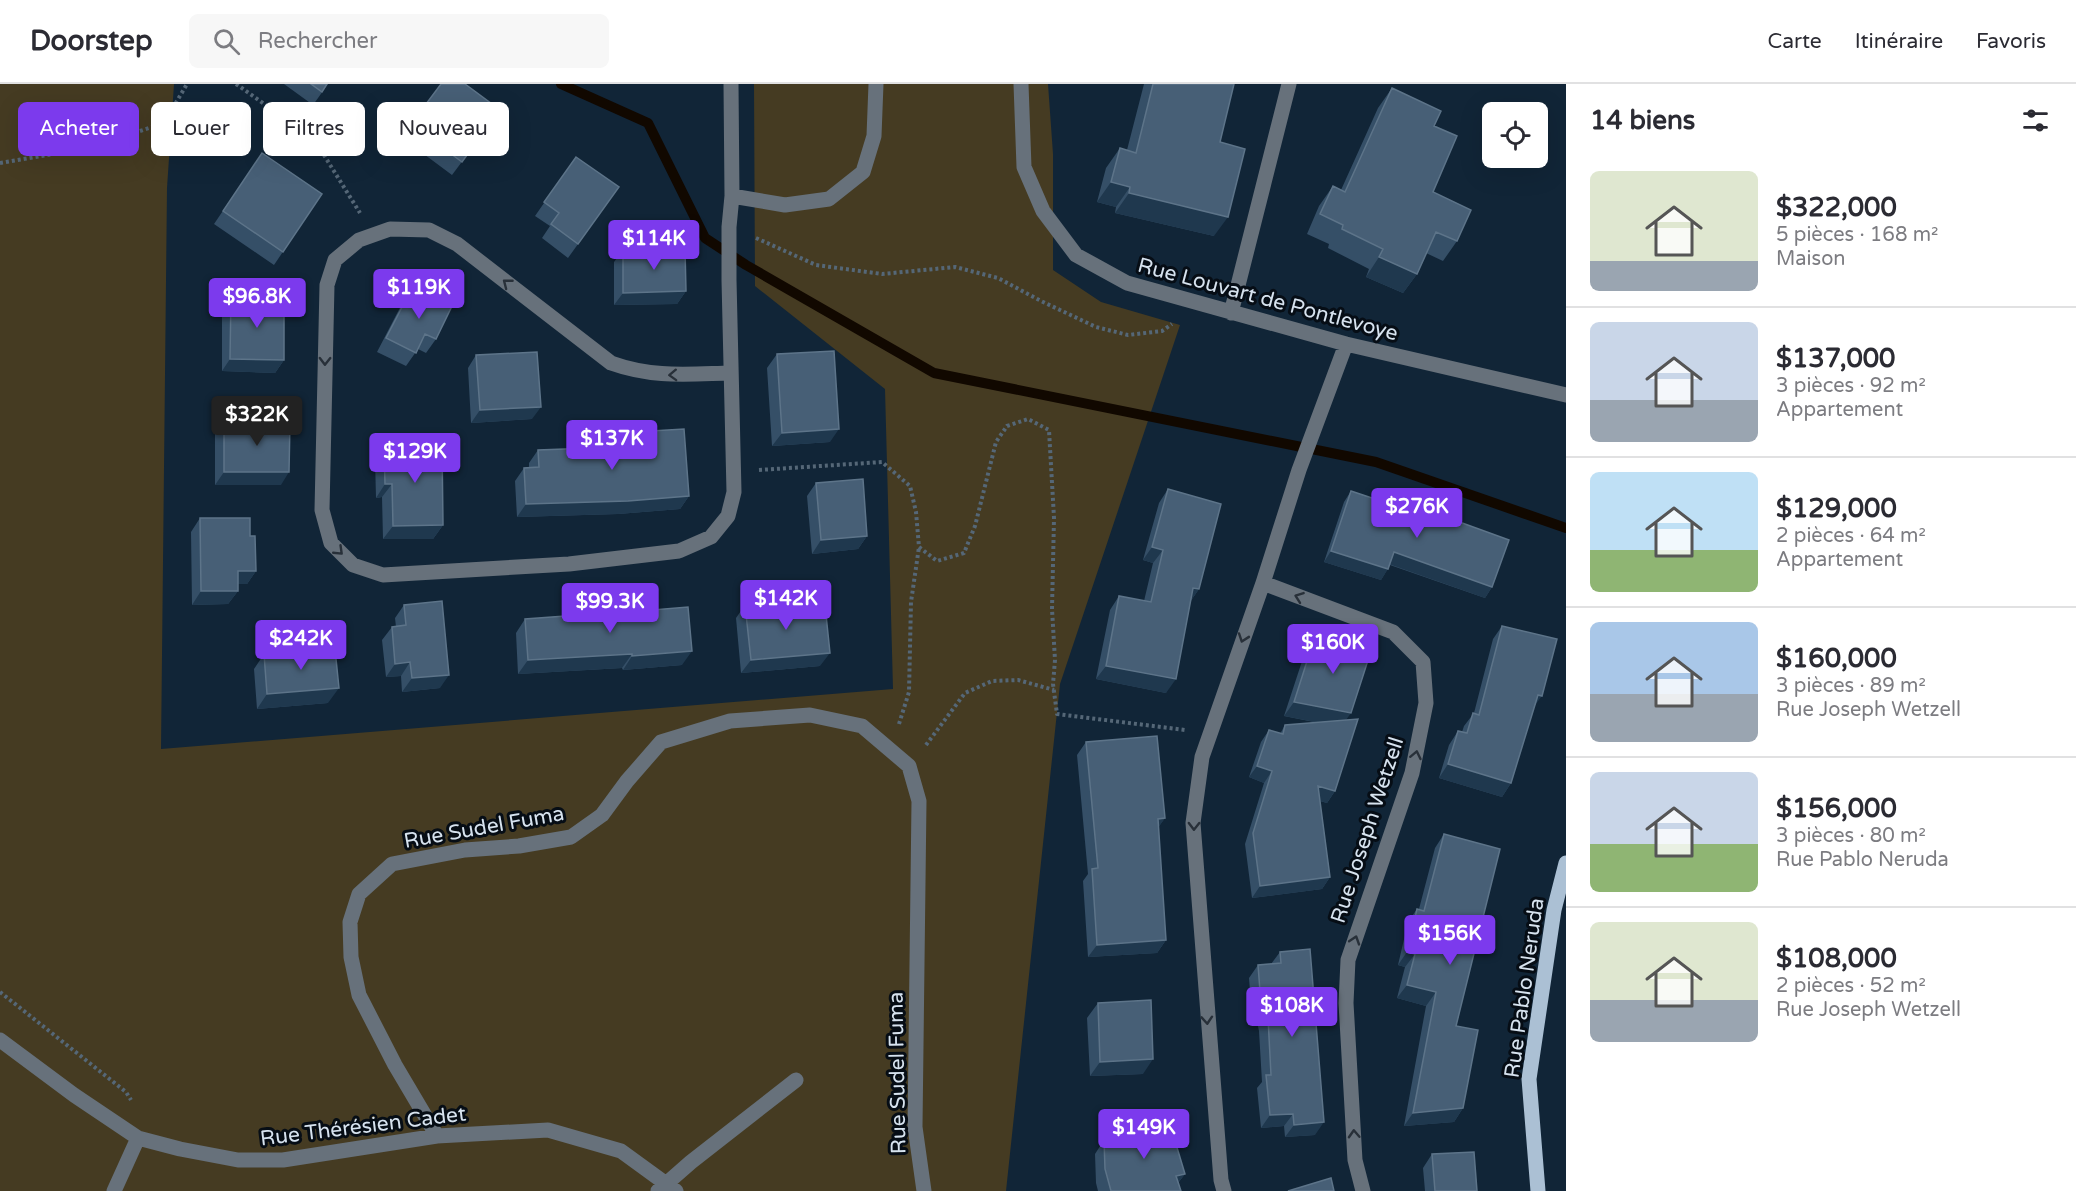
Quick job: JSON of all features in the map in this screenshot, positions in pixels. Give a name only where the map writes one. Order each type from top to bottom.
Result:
[{"type":"main road","name":"Rue Pablo Neruda","points":[[1538,1191],[1529,1078],[1554,910],[1566,863]]},
{"type":"street","points":[[731,84],[732,196],[729,227],[729,280],[734,492],[728,516],[711,537],[679,551],[569,564],[383,575],[353,565],[331,543],[322,510],[327,285],[334,260],[360,240],[374,234],[390,229],[429,230],[457,244],[610,363],[632,371],[662,375],[731,373]]},
{"type":"street","points":[[732,196],[785,205],[829,199],[863,172],[874,136],[876,84]]},
{"type":"street","name":"Rue Louvart de Pontlevoye","points":[[1021,84],[1024,167],[1043,211],[1076,255],[1127,283],[1231,313],[1346,344],[1566,395]]},
{"type":"street","points":[[1231,313],[1289,84]]},
{"type":"street","points":[[1224,1191],[1214,1103],[1193,824],[1202,757],[1263,583],[1299,470],[1346,344]]},
{"type":"street","name":"Rue Joseph Wetzell","points":[[1263,583],[1393,632],[1423,662],[1426,703],[1412,773],[1348,960],[1346,1003],[1355,1160],[1363,1191]]},
{"type":"street","name":"Rue Sudel Fuma","points":[[437,1136],[395,1065],[359,995],[351,957],[350,922],[359,894],[392,864],[465,850],[519,846],[571,837],[602,815],[627,781],[661,742],[730,721],[810,715],[862,726],[909,766],[919,801],[915,1127],[924,1191]]},
{"type":"street","name":"Rue Thérésien Cadet","points":[[0,1040],[74,1095],[138,1138],[180,1149],[238,1160],[283,1160],[437,1136],[548,1130],[621,1151],[667,1189]]},
{"type":"street","points":[[667,1189],[691,1162],[796,1080]]},
{"type":"street","points":[[114,1191],[138,1138]]},
{"type":"path","points":[[0,163],[89,148],[164,123],[187,84]]},
{"type":"path","points":[[236,84],[314,139],[374,234]]},
{"type":"path","points":[[729,227],[816,265],[882,274],[955,267],[999,278],[1096,327],[1128,335],[1162,331],[1204,305]]},
{"type":"path","points":[[919,547],[937,561],[964,554],[975,526],[996,442],[1007,426],[1028,419],[1049,430],[1053,500],[1054,690],[1057,714],[1210,732]]},
{"type":"path","points":[[734,472],[882,462],[910,486],[919,547],[911,602],[909,692],[891,750]]},
{"type":"path","points":[[909,766],[965,693],[992,681],[1018,680],[1054,690]]},
{"type":"path","points":[[0,992],[126,1092],[132,1101]]},
{"type":"shaded area","points":[[0,84],[174,84],[173,102],[151,102],[151,156],[169,156],[161,749],[893,689],[885,389],[755,286],[754,84],[1048,84],[1053,154],[1053,270],[1101,302],[1180,325],[1060,684],[1006,1191],[0,1191]]},
{"type":"building","points":[[311,84],[327,84],[322,92]]},
{"type":"building","points":[[441,84],[465,84],[489,102],[428,102]]},
{"type":"building","points":[[1153,84],[1234,84],[1220,142],[1245,149],[1228,217],[1129,193],[1130,187],[1111,182],[1120,148],[1136,153]]},
{"type":"building","points":[[1392,88],[1441,111],[1434,126],[1457,136],[1433,192],[1471,210],[1457,241],[1436,232],[1417,274],[1379,257],[1383,249],[1342,229],[1343,225],[1320,214],[1333,186],[1345,192]]},
{"type":"building","points":[[262,153],[263,156],[266,156],[322,194],[283,252],[223,211]]},
{"type":"building","points":[[454,156],[466,156],[462,162]]},
{"type":"building","points":[[576,157],[619,187],[578,244],[551,224],[559,213],[544,202]]},
{"type":"building","points":[[685,249],[686,291],[623,293],[623,250]]},
{"type":"building","points":[[413,286],[452,306],[436,339],[425,334],[416,353],[386,338]]},
{"type":"building","points":[[231,297],[284,299],[284,360],[230,359]]},
{"type":"building","points":[[834,351],[839,429],[782,433],[777,354]]},
{"type":"building","points":[[537,352],[541,407],[480,410],[476,355]]},
{"type":"building","points":[[224,422],[290,422],[289,472],[224,472]]},
{"type":"building","points":[[684,429],[689,496],[628,501],[526,504],[524,468],[539,467],[538,450],[619,447],[618,433]]},
{"type":"building","points":[[442,444],[443,525],[393,526],[392,484],[385,484],[384,445]]},
{"type":"building","points":[[863,479],[867,536],[821,540],[816,483]]},
{"type":"building","points":[[1168,489],[1221,504],[1199,589],[1193,588],[1176,679],[1106,666],[1119,596],[1151,602],[1163,550],[1152,547]]},
{"type":"building","points":[[1351,491],[1408,510],[1410,504],[1509,540],[1492,587],[1394,552],[1388,569],[1331,551]]},
{"type":"building","points":[[200,518],[250,518],[250,536],[255,536],[256,571],[238,571],[238,591],[201,591]]},
{"type":"building","points":[[442,601],[449,675],[412,678],[410,662],[395,664],[392,627],[406,625],[404,605]]},
{"type":"building","points":[[786,601],[786,609],[825,605],[830,653],[751,660],[745,605]]},
{"type":"building","points":[[688,607],[692,651],[528,660],[525,619]]},
{"type":"building","points":[[1502,626],[1557,639],[1542,696],[1538,695],[1511,783],[1448,764],[1458,731],[1467,733],[1473,713],[1479,715]]},
{"type":"building","points":[[1316,633],[1371,651],[1351,713],[1294,702]]},
{"type":"building","points":[[335,649],[339,688],[267,694],[264,654]]},
{"type":"building","points":[[1358,719],[1335,791],[1318,786],[1330,877],[1260,886],[1253,833],[1272,771],[1257,766],[1269,730],[1283,734],[1285,725]]},
{"type":"building","points":[[1157,736],[1165,818],[1158,819],[1166,940],[1097,945],[1092,869],[1098,868],[1086,742]]},
{"type":"building","points":[[1444,834],[1500,849],[1456,1026],[1478,1030],[1463,1108],[1413,1113],[1436,992],[1407,985],[1415,954],[1407,952],[1417,909],[1424,911]]},
{"type":"building","points":[[1310,949],[1324,1122],[1294,1125],[1293,1114],[1270,1115],[1266,1075],[1271,1075],[1268,1018],[1265,1004],[1261,1004],[1258,965],[1281,963],[1280,952]]},
{"type":"building","points":[[1151,1000],[1153,1059],[1100,1062],[1098,1003]]},
{"type":"building","points":[[1169,1121],[1185,1174],[1176,1176],[1181,1191],[1111,1191],[1105,1169],[1104,1140]]},
{"type":"building","points":[[1474,1152],[1477,1191],[1435,1191],[1432,1154]]},
{"type":"building","points":[[1331,1178],[1334,1191],[1288,1191]]},
{"type":"waterway","points":[[561,84],[648,123],[705,238],[746,265],[934,373],[1376,462],[1566,528]]}]
